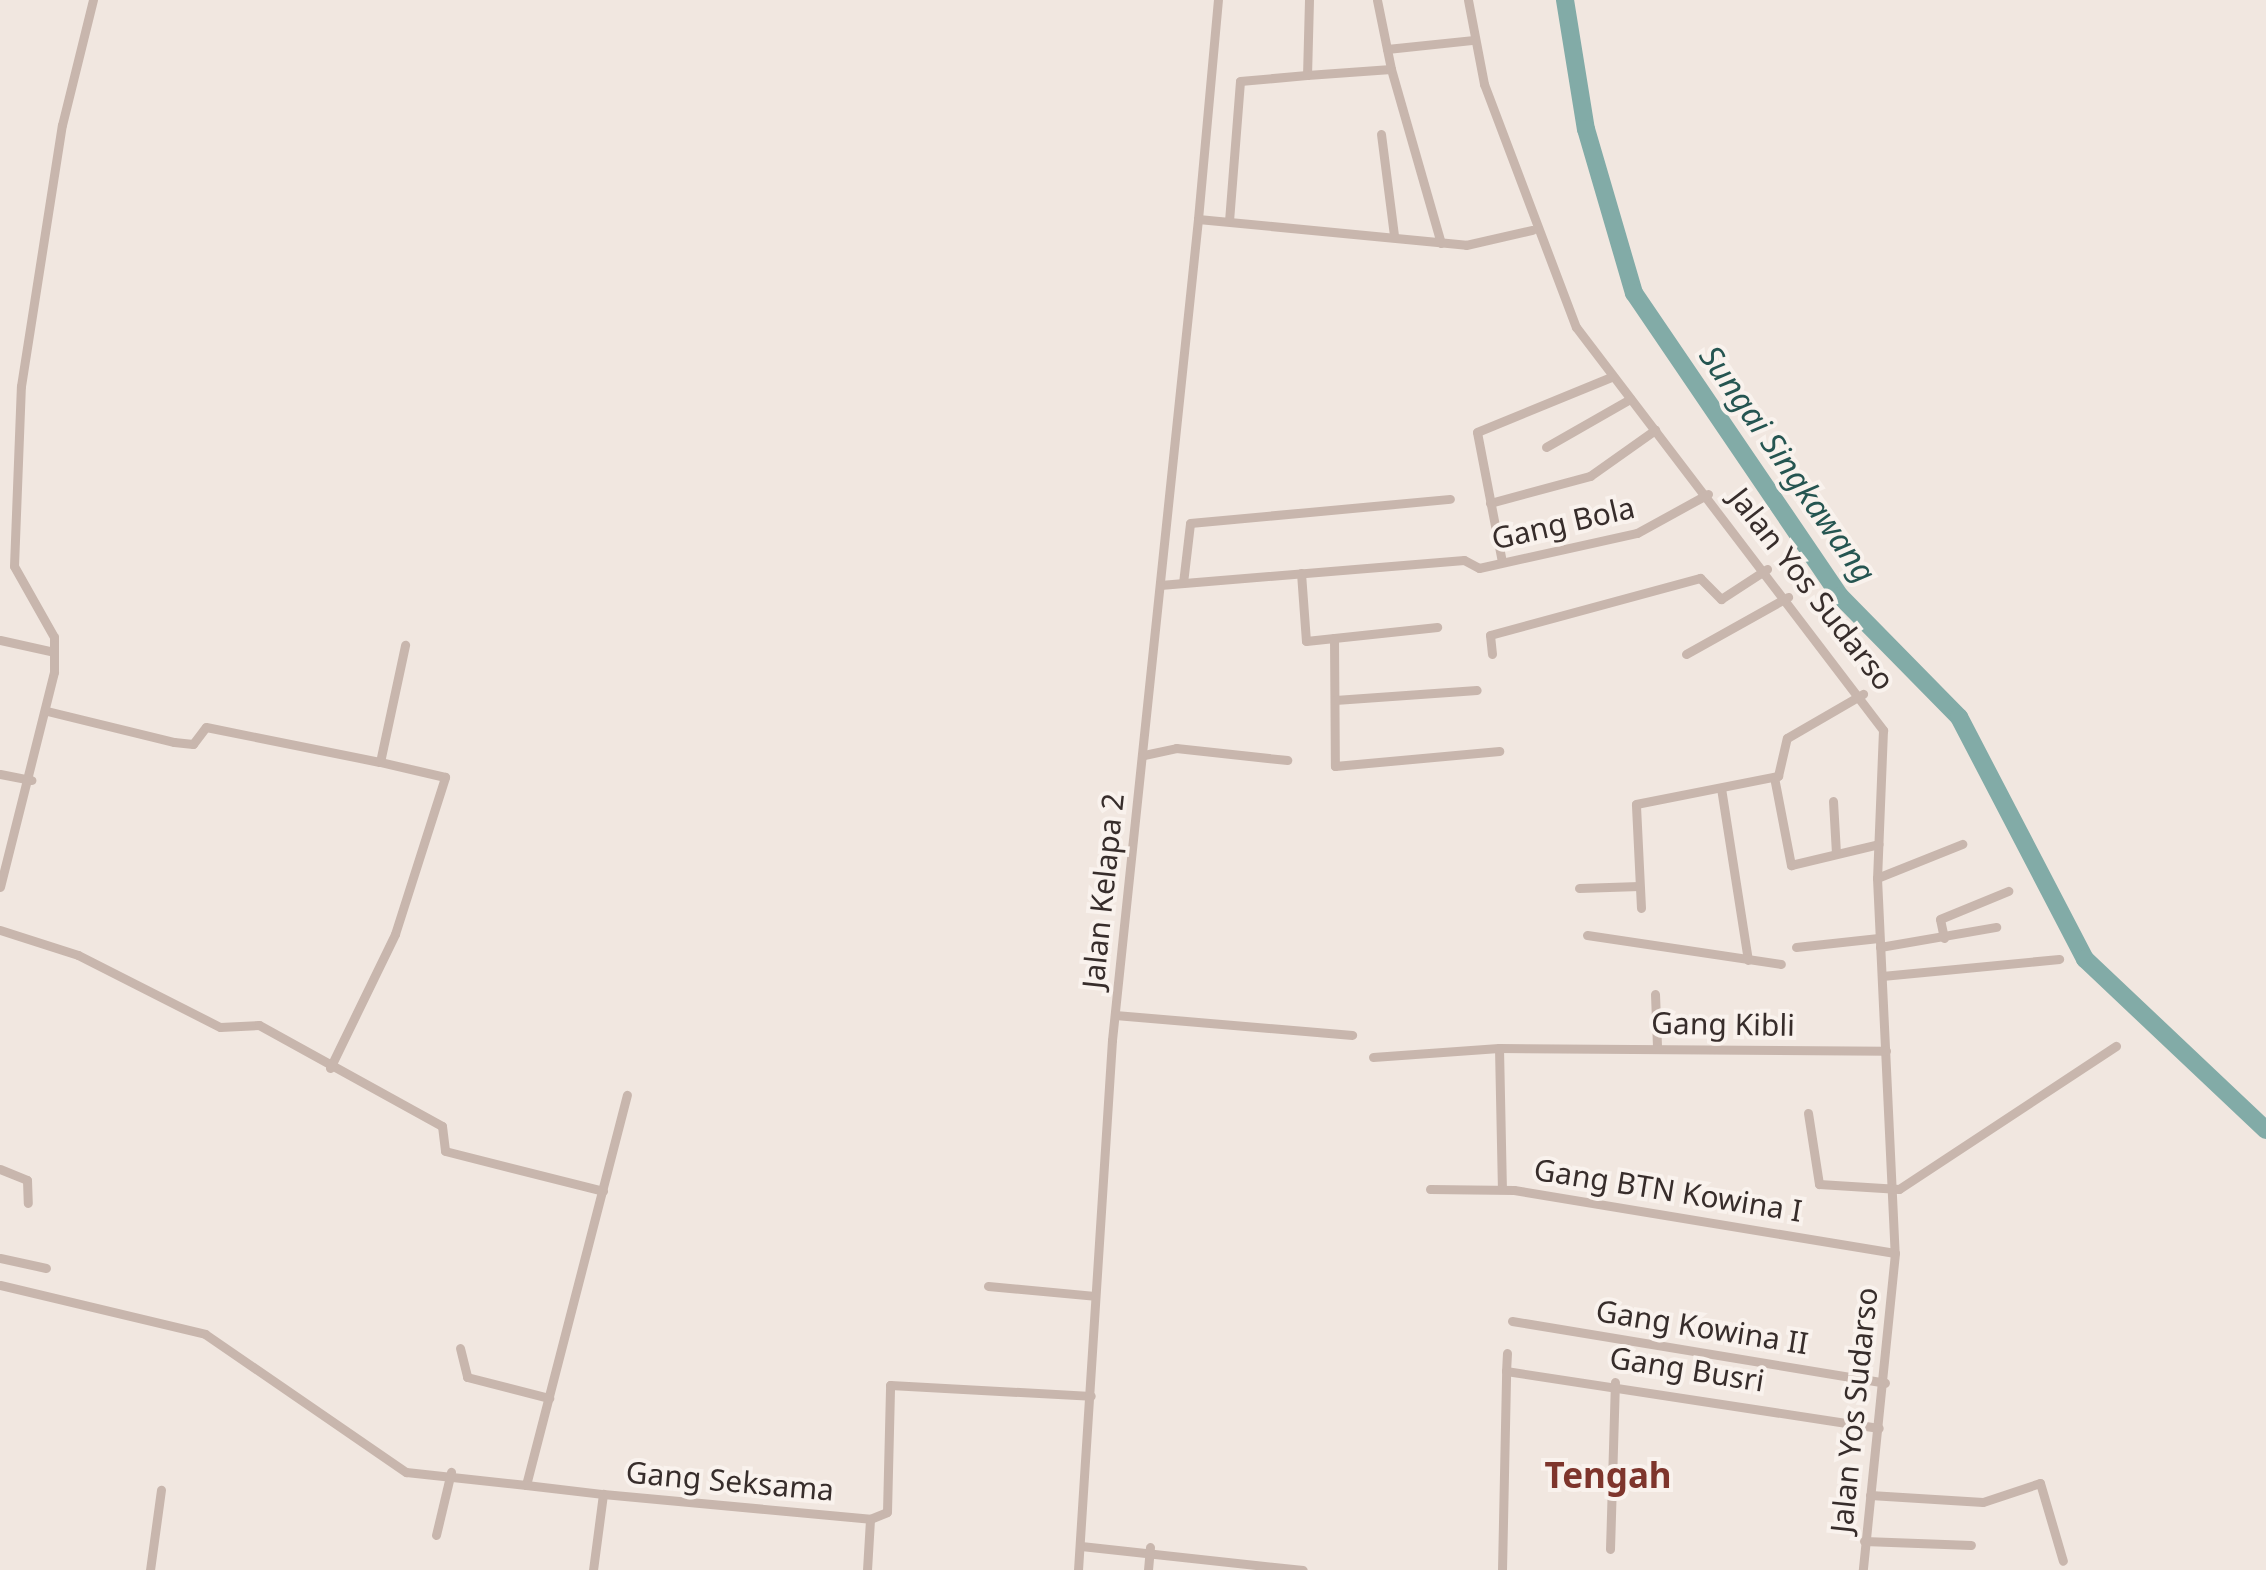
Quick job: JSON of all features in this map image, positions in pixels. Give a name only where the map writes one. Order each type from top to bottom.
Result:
[{"type":"street","points":[[0,887],[32,780],[47,711],[54,652],[47,620],[14,566],[20,386],[62,125],[93,0]]},
{"type":"street","name":"Jalan Kelapa 2","points":[[1078,1570],[1115,1015],[1144,755],[1173,584],[1189,293],[1208,219],[1218,0]]},
{"type":"street","points":[[1308,75],[1309,0]]},
{"type":"street","points":[[1377,0],[1391,69],[1441,243]]},
{"type":"street","name":"Jalan Yos Sudarso","points":[[1468,0],[1472,40],[1532,230],[1567,310],[1611,377],[1708,494],[1863,694],[1885,742],[1878,878],[1895,1190],[1894,1253],[1884,1383],[1862,1570]]},
{"type":"street","points":[[1387,49],[1472,40]]},
{"type":"street","points":[[1229,220],[1240,81],[1391,69]]},
{"type":"street","points":[[1381,134],[1394,235]]},
{"type":"street","points":[[1208,219],[1394,235],[1441,243],[1488,244],[1532,230]]},
{"type":"street","points":[[1502,562],[1480,428],[1611,377]]},
{"type":"street","points":[[1546,447],[1630,399]]},
{"type":"street","points":[[1490,503],[1590,476],[1655,430]]},
{"type":"street","name":"Gang Bola","points":[[1301,574],[1464,560],[1479,568],[1638,534],[1708,494]]},
{"type":"street","points":[[1437,626],[1306,641],[1301,574],[1173,584],[1190,524],[1450,499]]},
{"type":"street","points":[[0,538],[13,539]]},
{"type":"street","points":[[1492,654],[1490,635],[1700,578],[1721,598],[1766,568]]},
{"type":"street","points":[[1686,654],[1788,597]]},
{"type":"street","points":[[1334,638],[1335,766],[1499,750]]},
{"type":"street","points":[[0,640],[54,652]]},
{"type":"street","points":[[380,762],[405,645]]},
{"type":"street","points":[[1335,700],[1477,690]]},
{"type":"street","points":[[1641,908],[1636,804],[1774,777],[1786,766],[1788,738],[1863,694]]},
{"type":"street","points":[[47,711],[193,744],[206,727],[444,777],[395,934],[330,1068]]},
{"type":"street","points":[[1144,755],[1176,748],[1287,760]]},
{"type":"street","points":[[0,774],[32,780]]},
{"type":"street","points":[[1774,777],[1789,864],[1879,844]]},
{"type":"street","points":[[1722,788],[1748,960]]},
{"type":"street","points":[[1833,801],[1836,853]]},
{"type":"street","points":[[1878,878],[1962,844]]},
{"type":"street","points":[[1579,888],[1639,886]]},
{"type":"street","points":[[1944,938],[1942,918],[2008,890]]},
{"type":"street","points":[[1796,946],[1944,938],[1996,927]]},
{"type":"street","points":[[0,930],[78,955],[220,1027],[249,1021],[442,1126],[445,1151],[603,1191]]},
{"type":"street","points":[[1587,935],[1781,964]]},
{"type":"street","points":[[1882,976],[2059,959]]},
{"type":"street","points":[[1655,994],[1657,1048]]},
{"type":"street","points":[[1115,1015],[1352,1034]]},
{"type":"street","points":[[1808,1113],[1814,1180],[1895,1190],[2116,1046]]},
{"type":"street","points":[[1500,1048],[1502,1188]]},
{"type":"street","name":"Gang Kibli","points":[[1373,1057],[1500,1048],[1886,1051]]},
{"type":"street","points":[[526,1485],[627,1094]]},
{"type":"street","points":[[0,1169],[27,1180],[28,1203]]},
{"type":"street","name":"Gang BTN Kowina I","points":[[1430,1189],[1502,1188],[1894,1253]]},
{"type":"street","points":[[0,1258],[46,1268]]},
{"type":"street","points":[[0,1285],[192,1328],[397,1468],[603,1494]]},
{"type":"street","points":[[988,1286],[1095,1296]]},
{"type":"street","name":"Gang Kowina II","points":[[1512,1321],[1884,1383]]},
{"type":"street","points":[[460,1348],[467,1378],[549,1398]]},
{"type":"street","points":[[1508,1353],[1502,1568],[1516,1570]]},
{"type":"street","name":"Gang Busri","points":[[1506,1371],[1615,1382],[1879,1428]]},
{"type":"street","points":[[1610,1549],[1615,1382]]},
{"type":"street","points":[[867,1570],[870,1519],[888,1512],[890,1385],[1091,1396]]},
{"type":"street","points":[[436,1535],[450,1472]]},
{"type":"street","points":[[1870,1495],[1984,1502],[2040,1483],[2063,1562]]},
{"type":"street","points":[[150,1570],[161,1490]]},
{"type":"street","name":"Gang Seksama","points":[[594,1570],[603,1494],[870,1519]]},
{"type":"street","points":[[1864,1541],[1971,1545]]},
{"type":"street","points":[[1081,1546],[1150,1547],[1303,1570]]},
{"type":"street","points":[[1148,1570],[1150,1547]]},
{"type":"waterway","name":"Sungai Singkawang","points":[[1565,0],[1586,129],[1634,293],[1840,596],[1959,717],[2085,959],[2266,1130]]},
{"type":"district","name":"Tengah","points":[[1608,1475]]}]
